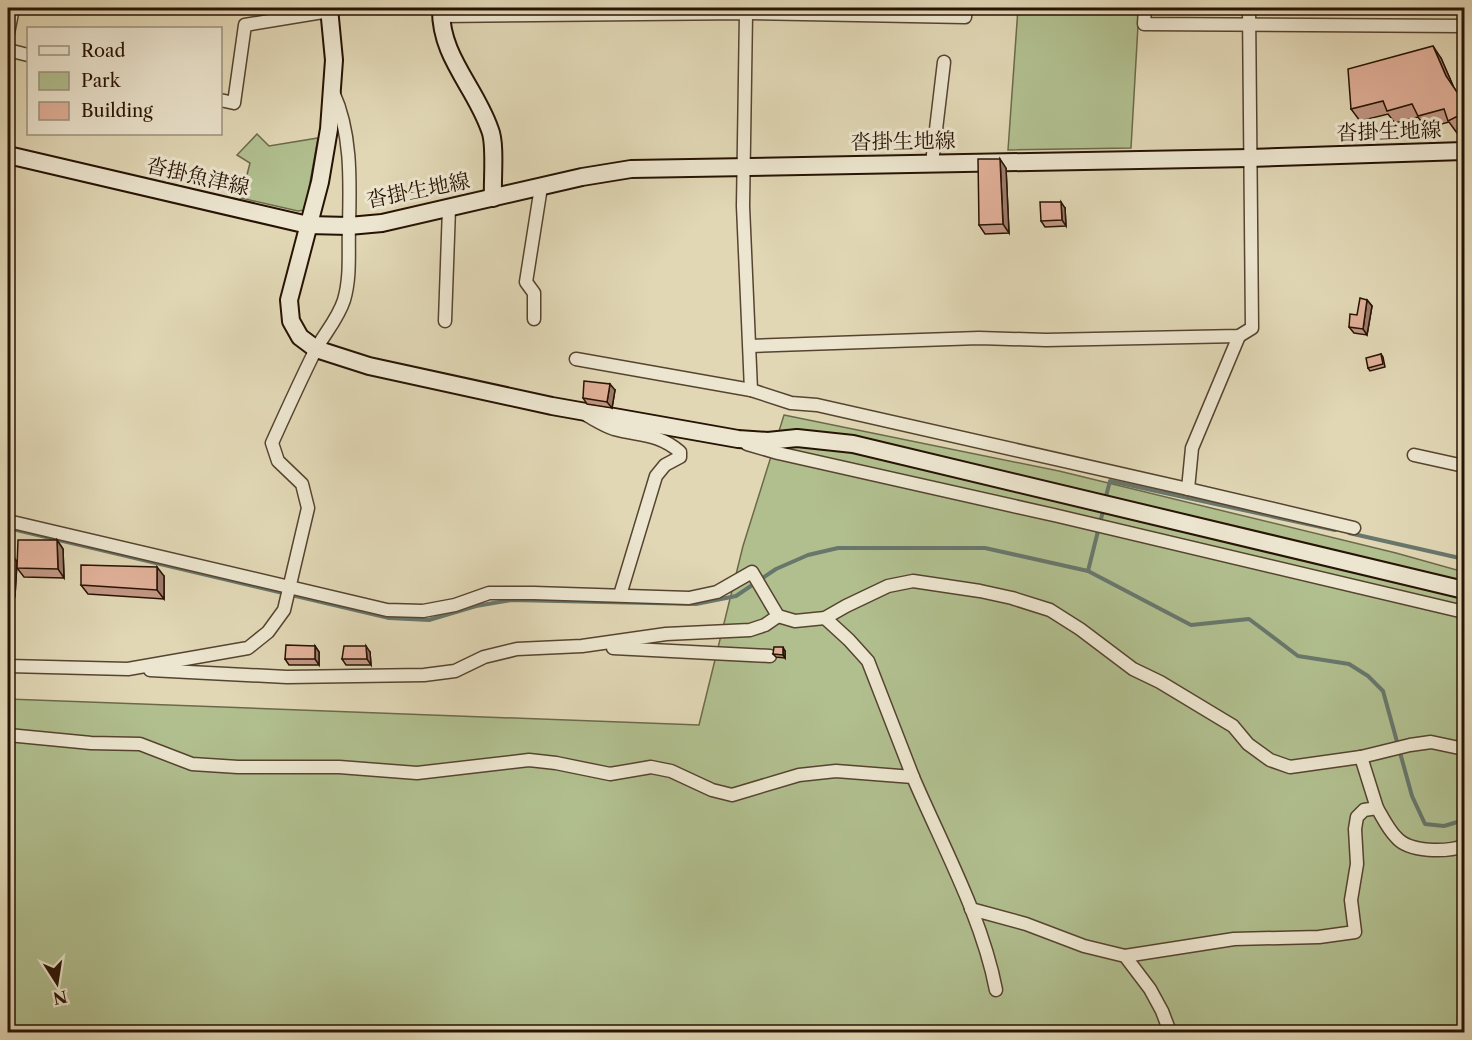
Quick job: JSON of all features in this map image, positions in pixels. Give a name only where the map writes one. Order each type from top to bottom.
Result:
[{"type":"main road","points":[[329,9],[334,60],[333,90],[320,182],[289,300],[291,321],[300,337],[316,349],[369,366],[577,411],[738,439],[768,441],[797,438],[853,444],[1464,590]]},
{"type":"main road","points":[[441,12],[447,49],[483,111],[492,133],[493,198]]},
{"type":"main road","name":"沓掛生地線","points":[[349,226],[382,223],[631,169],[1250,158],[1464,151]]},
{"type":"main road","name":"沓掛魚津線","points":[[8,155],[308,225],[349,226]]},
{"type":"street","points":[[8,33],[13,8]]},
{"type":"street","points":[[441,12],[746,10],[965,17],[966,8]]},
{"type":"street","points":[[1145,8],[1144,24],[1464,26]]},
{"type":"street","points":[[750,346],[979,338],[1046,340],[1239,336],[1252,328],[1249,8]]},
{"type":"street","points":[[222,100],[234,103],[245,25],[329,9]]},
{"type":"street","points":[[746,10],[743,167],[751,390]]},
{"type":"street","points":[[8,50],[27,55]]},
{"type":"street","points":[[932,163],[944,62]]},
{"type":"street","points":[[128,669],[248,648],[268,632],[284,610],[308,508],[302,484],[278,461],[272,443],[316,349],[344,300],[350,265],[351,201],[345,127],[333,90]]},
{"type":"street","points":[[534,319],[534,292],[526,282],[542,187]]},
{"type":"street","points":[[445,321],[448,208]]},
{"type":"street","points":[[1188,489],[1192,448],[1239,336]]},
{"type":"street","points":[[576,359],[751,390],[792,403],[817,405],[1354,528]]},
{"type":"street","points":[[577,411],[612,429],[647,435],[669,443],[680,452],[680,457],[665,465],[656,476],[620,596]]},
{"type":"street","points":[[738,439],[751,446],[778,453],[1058,516],[1464,612]]},
{"type":"street","points":[[1414,454],[1464,466]]},
{"type":"street","points":[[8,521],[387,610],[423,611],[455,605],[489,593],[534,592],[689,598],[717,592],[752,572],[778,615],[795,621],[825,618],[888,586],[913,581],[980,591],[1050,610],[1080,629],[1133,669],[1160,682],[1233,726],[1248,744],[1270,760],[1290,767],[1361,757],[1431,742],[1464,749]]},
{"type":"street","points":[[582,646],[666,634],[750,630],[765,625],[778,615]]},
{"type":"street","points":[[825,618],[868,661],[913,777],[971,909],[991,966],[996,990]]},
{"type":"street","points":[[8,666],[287,677],[424,675],[455,671],[484,657],[517,648],[582,646],[770,656]]},
{"type":"street","points":[[8,735],[91,743],[140,744],[192,764],[238,767],[339,766],[417,773],[529,760],[610,774],[651,768],[670,771],[712,790],[732,795],[799,775],[836,771],[913,777]]},
{"type":"street","points":[[1361,757],[1377,808],[1397,839],[1419,849],[1453,850],[1464,846]]},
{"type":"street","points":[[971,909],[1026,924],[1084,946],[1125,956],[1234,939],[1319,938],[1355,932],[1351,900],[1357,864],[1355,829],[1358,817],[1364,810],[1377,808]]},
{"type":"street","points":[[1125,956],[1150,989],[1170,1032]]},
{"type":"green space","points":[[1018,8],[1139,8],[1131,148],[1008,150]]},
{"type":"green space","points":[[257,134],[269,146],[318,138],[305,210],[298,211],[241,198],[250,163],[237,155]]},
{"type":"green space","points":[[784,415],[1059,471],[1396,553],[1464,572],[1464,1032],[8,1032],[8,699],[699,725],[743,546]]},
{"type":"building","points":[[1433,46],[1446,76],[1461,98],[1464,113],[1448,121],[1444,109],[1418,116],[1412,104],[1387,111],[1383,101],[1351,109],[1348,69]]},
{"type":"building","points":[[978,159],[1000,159],[1003,224],[979,225]]},
{"type":"building","points":[[1040,202],[1061,202],[1062,220],[1041,221]]},
{"type":"building","points":[[1360,298],[1367,300],[1363,329],[1349,327],[1350,314],[1357,315]]},
{"type":"building","points":[[1381,354],[1383,364],[1368,368],[1366,358]]},
{"type":"building","points":[[584,381],[610,384],[607,402],[583,398]]},
{"type":"building","points":[[18,540],[57,540],[58,569],[17,568]]},
{"type":"building","points":[[8,553],[11,553],[9,587],[8,587]]},
{"type":"building","points":[[81,565],[157,567],[157,590],[81,585]]},
{"type":"building","points":[[286,645],[315,646],[315,659],[285,659]]},
{"type":"building","points":[[344,646],[366,646],[367,659],[342,659]]},
{"type":"building","points":[[774,647],[783,647],[783,655],[773,654]]},
{"type":"waterway","points":[[1105,500],[1110,481],[1335,530]]},
{"type":"waterway","points":[[1088,571],[1104,507]]},
{"type":"waterway","points":[[8,528],[389,618],[429,620],[476,606],[512,600],[696,604],[736,596],[776,569],[808,555],[838,548],[985,548],[1088,571],[1191,625],[1249,619],[1298,656],[1349,664],[1368,676],[1383,691],[1412,796],[1425,824],[1444,826],[1464,820]]},
{"type":"waterway","points":[[1349,533],[1464,559]]}]
